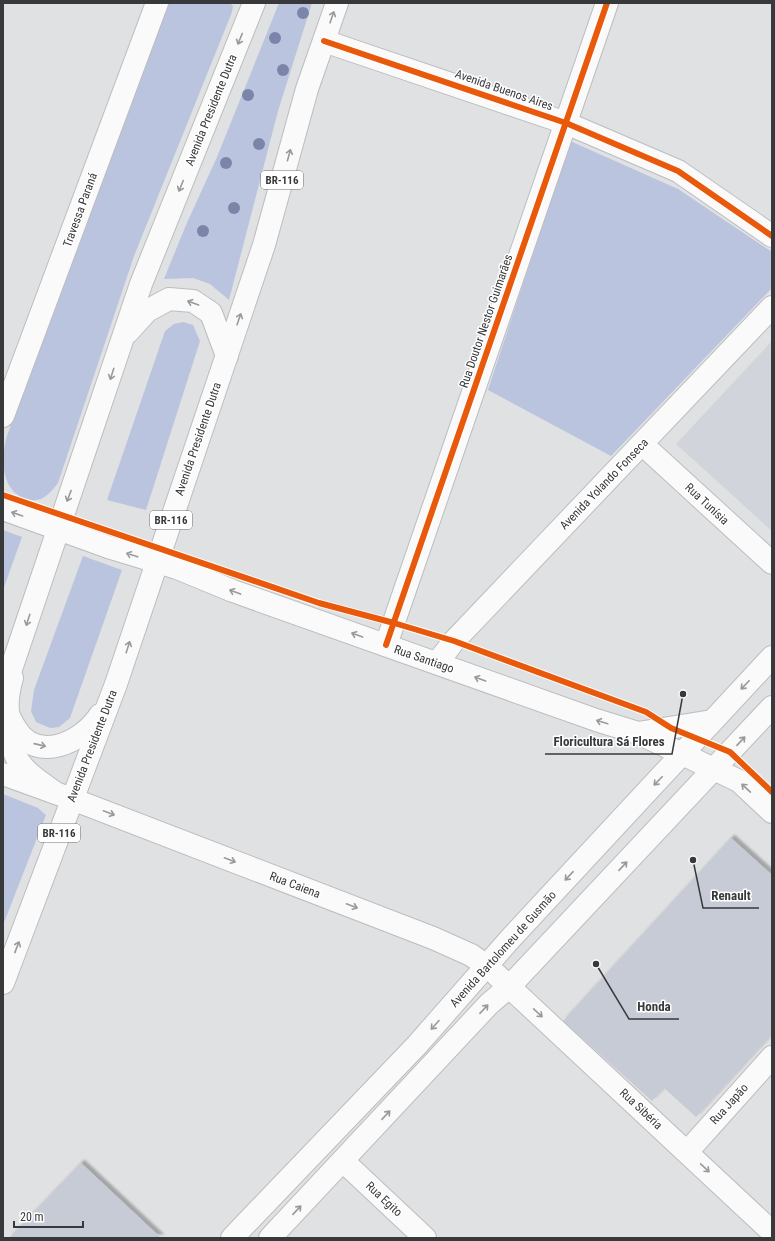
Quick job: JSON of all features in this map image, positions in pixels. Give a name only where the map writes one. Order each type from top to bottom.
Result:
[{"type":"main road","name":"Travessa Paraná","points":[[3,416],[157,3]]},
{"type":"main road","name":"Avenida Presidente Dutra","points":[[63,796],[22,768],[14,755],[6,703],[17,653],[58,528],[79,473],[141,284],[254,3]]},
{"type":"main road","name":"Avenida Presidente Dutra","points":[[3,983],[63,796],[116,684],[264,245],[307,89],[337,3]]},
{"type":"main road","name":"Rua Doutor Nestor Guimarães","points":[[386,646],[607,3]]},
{"type":"main road","name":"Avenida Buenos Aires","points":[[324,41],[566,123],[678,171],[772,236]]},
{"type":"main road","points":[[124,337],[148,311],[169,299],[193,301],[211,313],[227,356]]},
{"type":"main road","name":"Avenida Yolando Fonseca","points":[[437,663],[454,641],[772,307]]},
{"type":"main road","name":"Rua Tunísia","points":[[642,444],[772,563]]},
{"type":"main road","name":"Rua Santiago","points":[[3,509],[108,547],[177,568],[233,591],[386,646],[596,720],[638,733],[684,754],[710,774],[739,781],[772,812]]},
{"type":"main road","name":"Avenida Bartolomeu de Gusmão","points":[[232,1238],[417,1045],[511,938],[684,754],[712,721],[772,657]]},
{"type":"main road","points":[[6,703],[19,735],[28,742],[41,747],[64,745],[76,739],[96,722],[116,684]]},
{"type":"main road","points":[[270,1238],[489,1004],[509,986],[710,774],[770,714]]},
{"type":"main road","points":[[638,733],[712,721]]},
{"type":"main road","points":[[3,774],[63,796]]},
{"type":"main road","name":"Rua Caiena","points":[[63,796],[433,938],[471,955],[487,966],[509,986]]},
{"type":"main road","name":"Rua Sibéria","points":[[509,986],[772,1232]]},
{"type":"main road","name":"Rua Japão","points":[[687,1152],[772,1057]]},
{"type":"main road","name":"Rua Egito","points":[[343,1161],[425,1238]]},
{"type":"shaded area","points":[[167,3],[230,3],[233,6],[232,12],[134,256],[58,483],[50,493],[43,498],[31,500],[21,497],[8,484],[4,465],[7,436],[119,125]]},
{"type":"shaded area","points":[[279,3],[312,3],[278,111],[229,300],[210,284],[193,278],[164,279],[186,225],[217,157]]},
{"type":"shaded area","points":[[570,141],[678,189],[772,252],[772,288],[611,456],[488,390]]},
{"type":"shaded area","points":[[183,322],[193,325],[200,341],[146,510],[107,500],[165,331],[174,324]]},
{"type":"shaded area","points":[[772,341],[772,531],[676,444]]},
{"type":"shaded area","points":[[3,530],[22,537],[3,590]]},
{"type":"shaded area","points":[[83,556],[122,570],[70,718],[59,727],[50,728],[36,722],[31,711],[34,690]]},
{"type":"shaded area","points":[[3,794],[38,808],[46,815],[3,925]]},
{"type":"building","points":[[731,838],[772,875],[772,1034],[696,1117],[664,1088],[652,1101],[563,1021]]},
{"type":"building","points":[[81,1163],[161,1238],[9,1238]]},
{"type":"cycle path","points":[[386,645],[607,3]]},
{"type":"cycle path","points":[[324,41],[566,123],[678,171],[772,236]]},
{"type":"cycle path","points":[[3,495],[319,603],[454,641],[646,712],[671,728],[730,752],[772,792]]},
{"type":"place","name":"Floricultura Sá Flores","points":[[683,694]]},
{"type":"place","name":"Renault","points":[[693,860]]},
{"type":"place","name":"Honda","points":[[596,964]]}]
